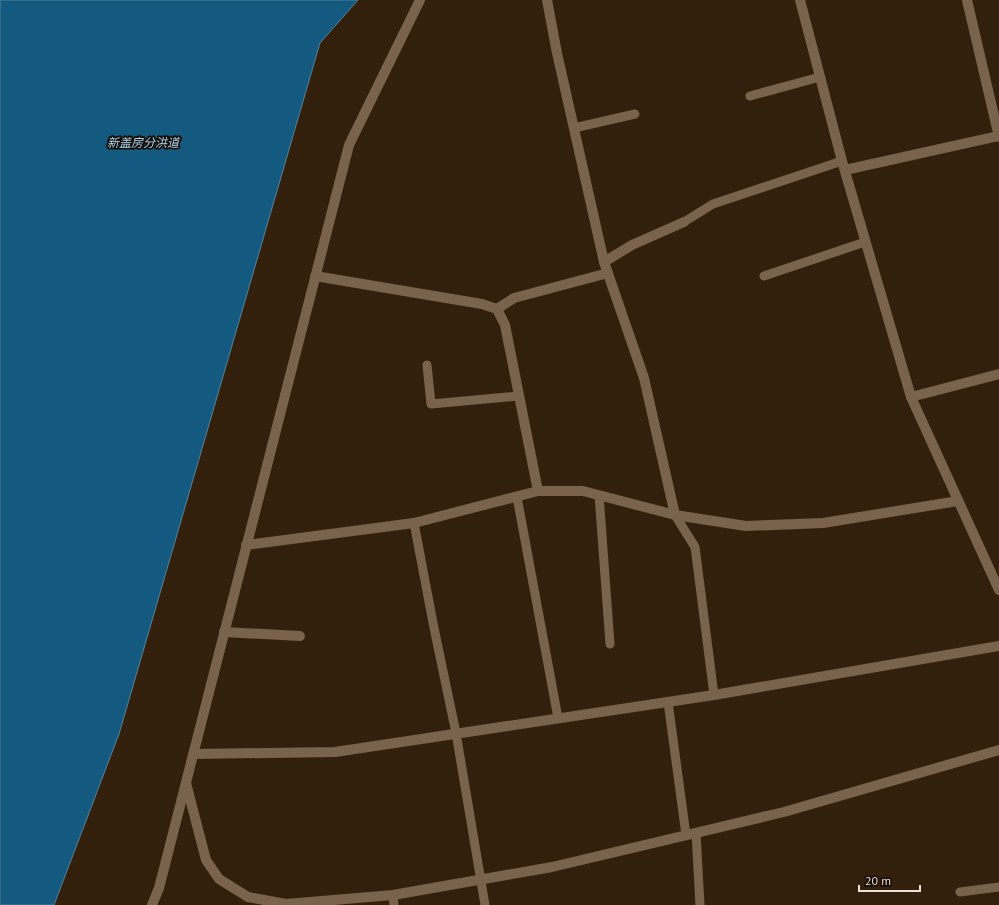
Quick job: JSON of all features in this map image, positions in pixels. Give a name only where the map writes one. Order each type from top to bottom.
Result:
[{"type":"street","points":[[152,905],[159,888],[349,145],[420,0]]},
{"type":"street","points":[[547,0],[557,52],[604,262],[644,378],[675,515]]},
{"type":"street","points":[[800,0],[843,166],[911,397],[999,590]]},
{"type":"street","points":[[843,166],[999,137],[967,0]]},
{"type":"street","points":[[604,262],[632,245],[684,222]]},
{"type":"street","points":[[497,309],[514,298],[608,273]]},
{"type":"street","points":[[315,276],[482,304],[497,309],[505,326],[538,491]]},
{"type":"street","points":[[911,397],[999,374]]},
{"type":"street","points":[[246,545],[414,523],[538,491],[583,491],[675,515],[746,526],[823,523],[958,501]]},
{"type":"street","points":[[224,632],[300,636]]},
{"type":"street","points":[[193,754],[335,752],[714,695],[999,646]]},
{"type":"street","points":[[186,781],[206,860],[219,879],[248,897],[274,904],[393,900],[481,880],[552,867],[784,812],[999,750]]},
{"type":"lane","points":[[750,96],[820,77]]},
{"type":"lane","points":[[574,128],[635,114]]},
{"type":"lane","points":[[684,222],[713,204],[843,166]]},
{"type":"lane","points":[[764,276],[866,242]]},
{"type":"lane","points":[[427,365],[431,404],[519,396]]},
{"type":"lane","points":[[600,495],[610,644]]},
{"type":"lane","points":[[517,497],[558,718]]},
{"type":"lane","points":[[675,515],[694,547],[714,695]]},
{"type":"lane","points":[[414,523],[456,733],[485,905]]},
{"type":"lane","points":[[668,702],[686,835]]},
{"type":"lane","points":[[696,833],[700,905]]},
{"type":"lane","points":[[960,892],[999,887]]},
{"type":"water","name":"新盖房分洪道","points":[[0,0],[358,0],[320,43],[119,734],[54,905],[0,905]]}]
